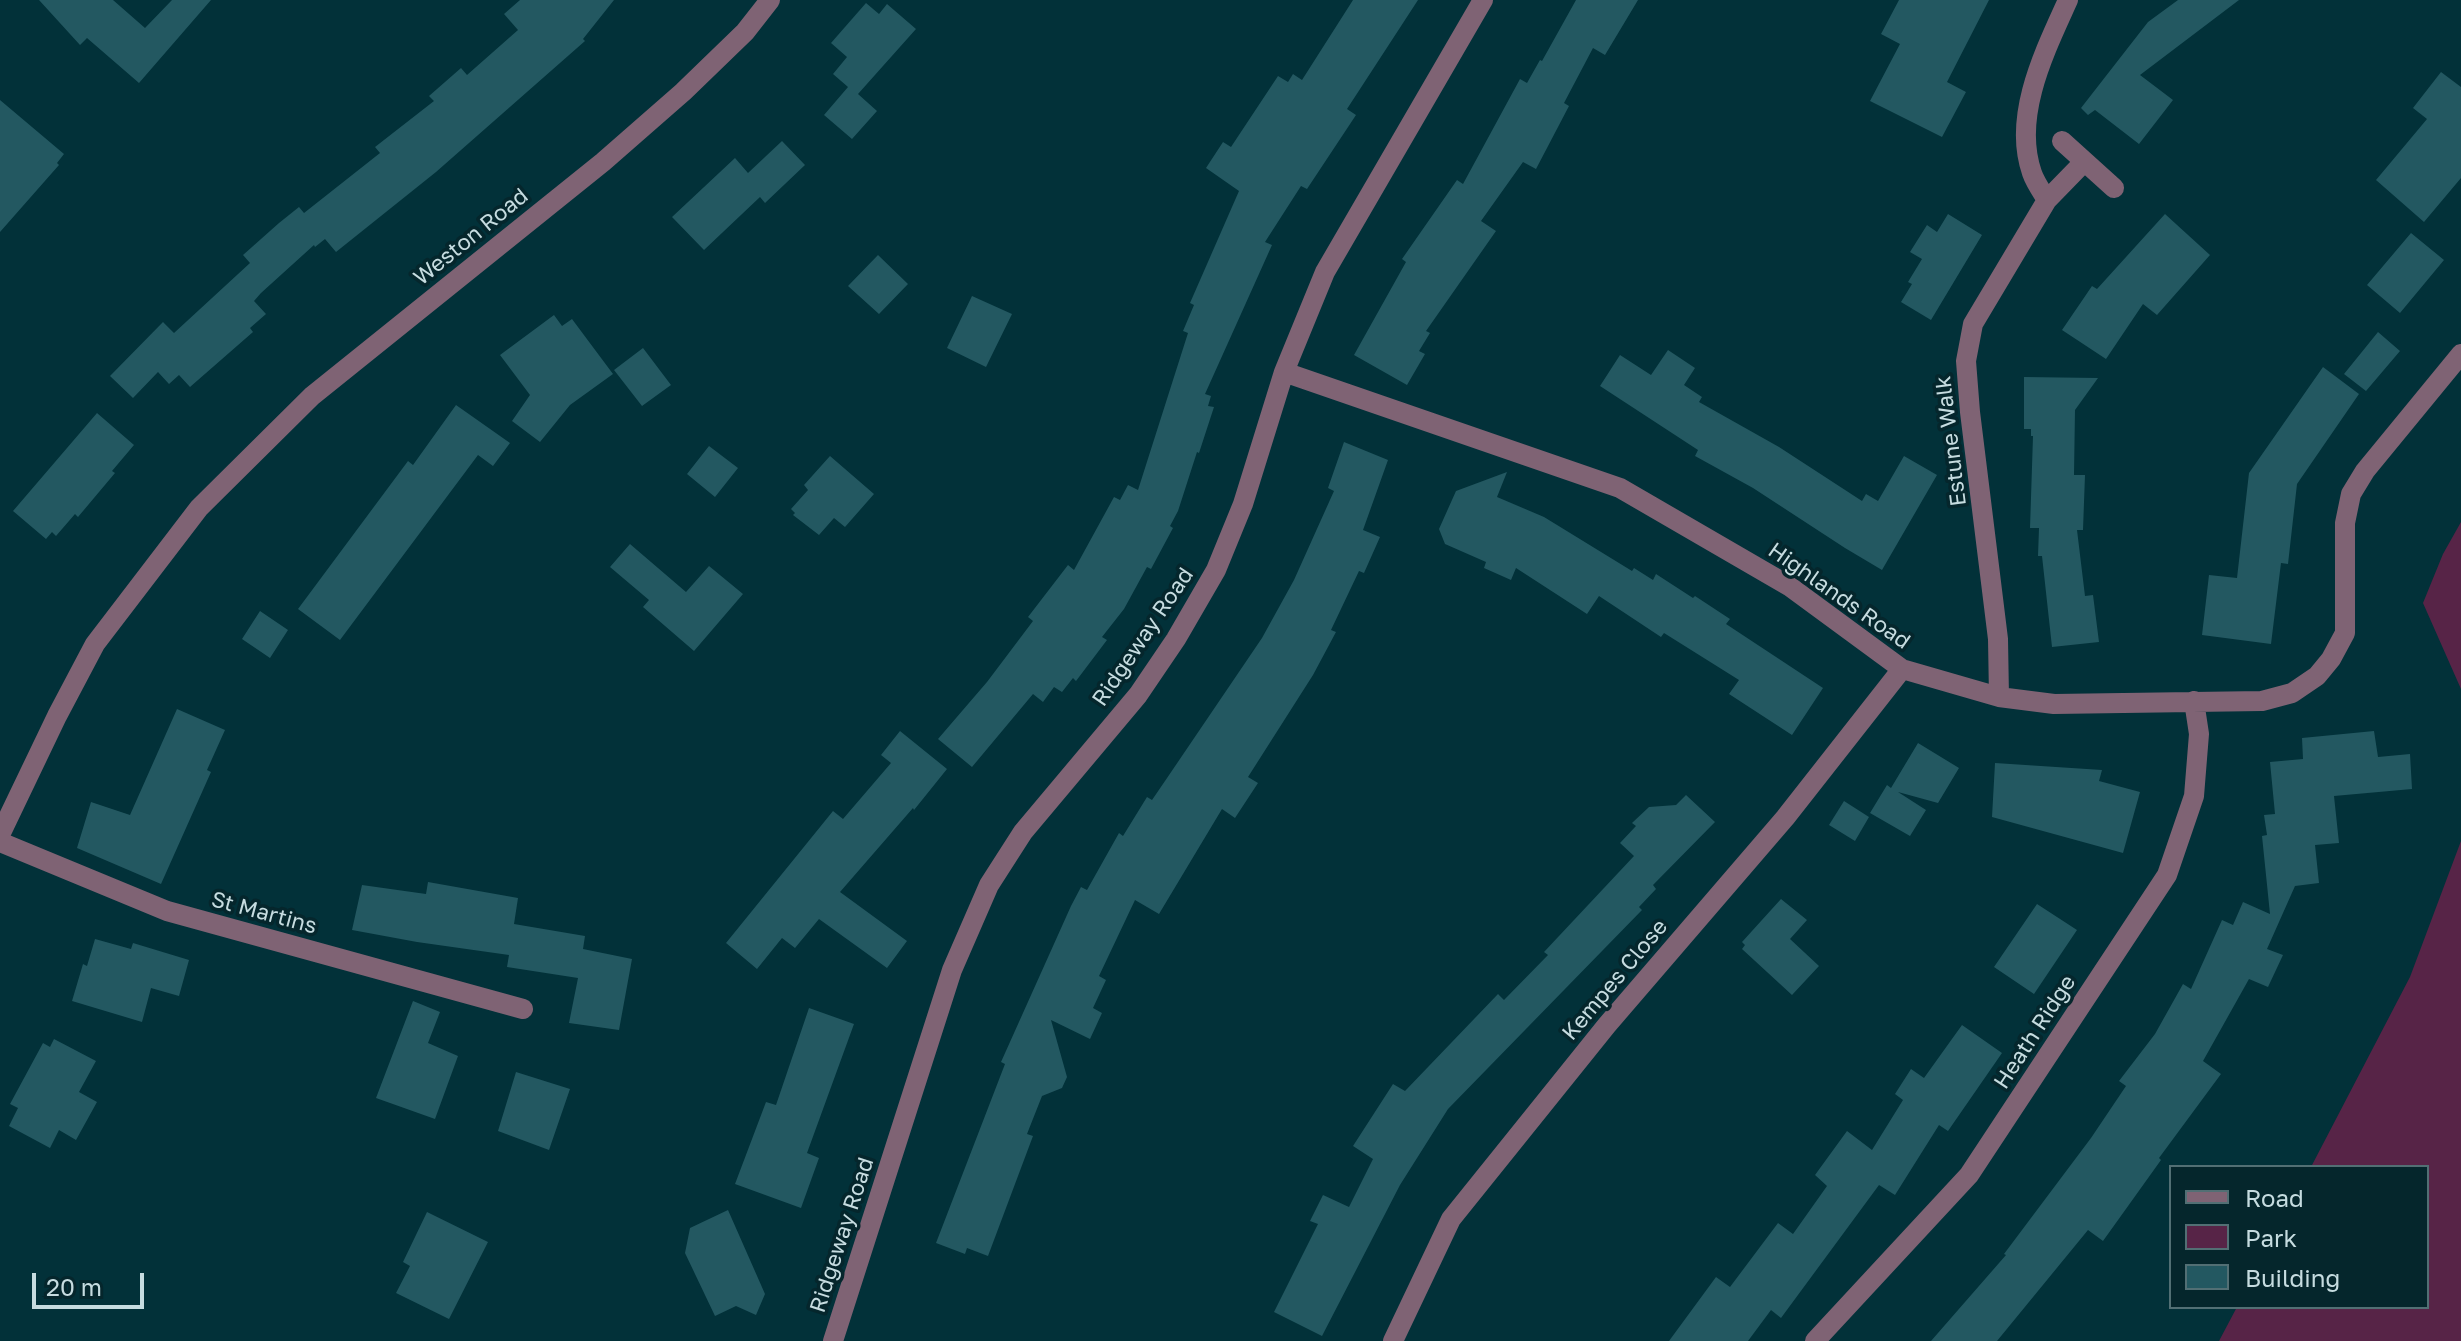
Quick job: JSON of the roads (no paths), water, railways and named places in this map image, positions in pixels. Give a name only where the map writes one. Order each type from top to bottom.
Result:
[{"type":"street","name":"Weston Road","points":[[0,835],[95,644],[199,508],[312,396],[603,162],[683,92],[745,32],[770,0]]},
{"type":"street","name":"Ridgeway Road","points":[[833,1341],[952,970],[989,885],[1023,832],[1138,695],[1176,639],[1216,570],[1243,504],[1284,372],[1325,272],[1483,0]]},
{"type":"street","points":[[2047,200],[2032,174],[2025,134],[2038,68],[2068,0]]},
{"type":"street","points":[[2062,141],[2114,188]]},
{"type":"street","name":"Estune Walk","points":[[1999,697],[1998,639],[1966,361],[1973,324],[2047,200],[2084,162]]},
{"type":"street","name":"Highlands Road","points":[[1284,372],[1620,488],[1789,586],[1902,669],[1999,697],[2054,704],[2262,701],[2292,693],[2317,676],[2331,659],[2345,633],[2345,523],[2351,494],[2365,471],[2461,354]]},
{"type":"street","name":"Kempes Close","points":[[1393,1341],[1451,1219],[1607,1025],[1785,818],[1902,669]]},
{"type":"street","name":"Heath Ridge","points":[[1815,1341],[1969,1175],[2167,875],[2194,796],[2199,734],[2194,701]]},
{"type":"street","name":"St Martins","points":[[0,842],[167,911],[523,1009]]}]
